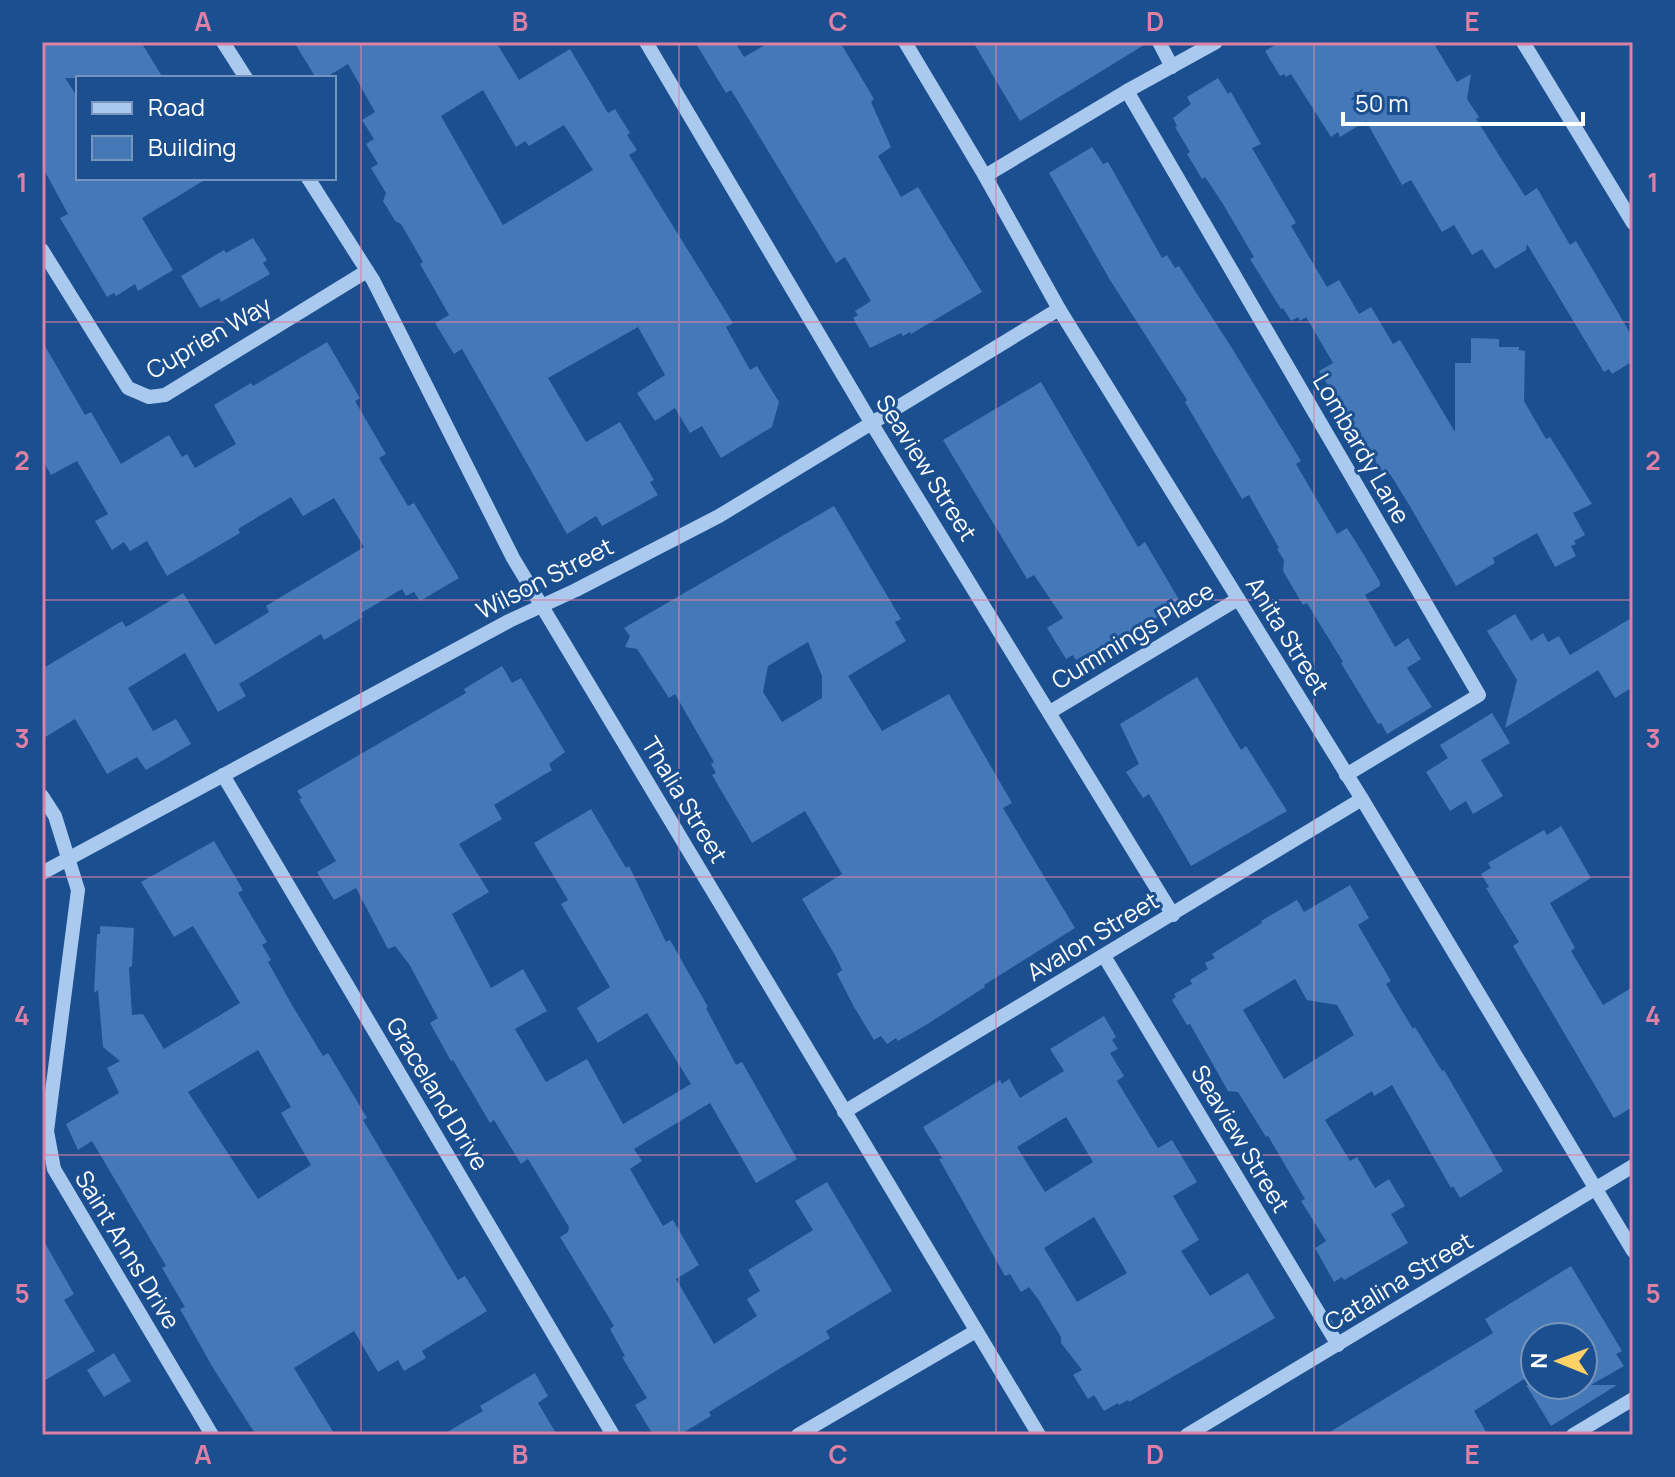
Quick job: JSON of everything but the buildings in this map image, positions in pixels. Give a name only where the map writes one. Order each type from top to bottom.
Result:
[{"type":"street","points":[[223,42],[245,76]]},
{"type":"street","name":"Seaview Street","points":[[646,42],[872,424],[1173,915]]},
{"type":"street","name":"Anita Street","points":[[905,42],[1059,309],[1362,799],[1633,1251]]},
{"type":"street","points":[[1159,42],[1172,67]]},
{"type":"street","points":[[985,176],[1216,42]]},
{"type":"street","points":[[1523,42],[1633,223]]},
{"type":"street","name":"Lombardy Lane","points":[[1127,91],[1479,695],[1346,775]]},
{"type":"street","name":"Thalia Street","points":[[309,180],[367,271],[513,558],[1039,1435]]},
{"type":"street","name":"Cuprien Way","points":[[44,257],[128,388],[149,397],[165,395],[367,271]]},
{"type":"street","name":"Wilson Street","points":[[42,873],[542,605],[719,516],[1059,309]]},
{"type":"street","name":"Cummings Place","points":[[1050,712],[1238,599]]},
{"type":"street","name":"Graceland Drive","points":[[223,775],[613,1435]]},
{"type":"street","name":"Saint Anns Drive","points":[[42,796],[55,816],[78,890],[47,1131],[54,1169],[212,1435]]},
{"type":"street","name":"Avalon Street","points":[[844,1112],[1362,799]]},
{"type":"street","name":"Seaview Street","points":[[1104,956],[1338,1345]]},
{"type":"street","name":"Catalina Street","points":[[1187,1435],[1633,1166]]},
{"type":"street","points":[[798,1435],[976,1331]]},
{"type":"street","points":[[1573,1435],[1633,1399]]}]
